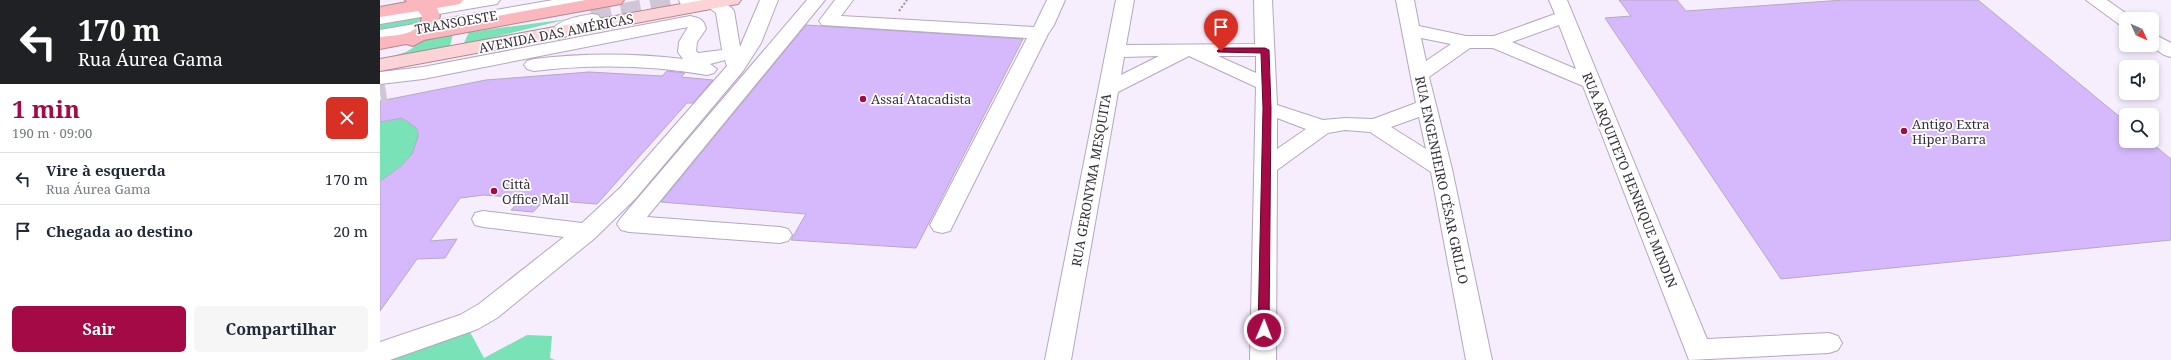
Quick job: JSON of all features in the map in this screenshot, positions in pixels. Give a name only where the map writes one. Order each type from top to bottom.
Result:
[{"type":"highway","name":"AVENIDA DAS AMÉRICAS","points":[[380,43],[423,16],[454,0]]},
{"type":"highway","name":"AVENIDA DAS AMÉRICAS","points":[[380,12],[423,16],[615,0]]},
{"type":"highway","points":[[380,55],[393,51],[423,16]]},
{"type":"main road","name":"AVENIDA DAS AMÉRICAS","points":[[380,65],[725,1]]},
{"type":"street","name":"TRANSOESTE","points":[[380,36],[423,16],[492,0]]},
{"type":"street","points":[[380,353],[468,322],[488,311],[587,232],[628,193],[754,38],[769,0]]},
{"type":"street","points":[[780,235],[629,224],[816,0]]},
{"type":"street","points":[[844,0],[828,21],[1039,33]]},
{"type":"street","name":"RUA GERONYMA MESQUITA","points":[[1058,360],[1107,90],[1125,0]]},
{"type":"street","points":[[1263,0],[1267,108],[1263,360]]},
{"type":"street","name":"RUA ENGENHEIRO CÉSAR GRILLO","points":[[1405,0],[1412,30],[1425,107],[1440,169],[1479,360]]},
{"type":"street","points":[[2095,0],[2119,16]]},
{"type":"street","points":[[725,1],[732,66]]},
{"type":"street","points":[[942,225],[1039,33],[1045,26],[1056,1]]},
{"type":"street","name":"TRANSOESTE","points":[[380,19],[532,9],[566,5]]},
{"type":"street","points":[[566,5],[586,14]]},
{"type":"street","points":[[1496,42],[1562,8]]},
{"type":"street","name":"RUA ARQUITETO HENRIQUE MINDIN","points":[[1562,8],[1700,355]]},
{"type":"street","name":"TRANSOESTE","points":[[532,9],[586,14]]},
{"type":"street","points":[[558,33],[586,14]]},
{"type":"street","points":[[383,85],[423,73],[690,21],[696,23],[698,29],[688,42],[687,52],[693,58],[708,59],[732,66]]},
{"type":"street","points":[[1412,30],[1466,42],[1496,42],[1592,83]]},
{"type":"street","points":[[1419,75],[1466,42]]},
{"type":"street","points":[[2159,43],[2171,51]]},
{"type":"street","points":[[1116,51],[1265,50]]},
{"type":"street","points":[[1107,90],[1187,51],[1266,84]]},
{"type":"street","points":[[383,85],[571,60],[604,59],[661,62],[706,68],[732,66]]},
{"type":"street","points":[[1267,108],[1322,127],[1345,124],[1375,126],[1425,107]]},
{"type":"street","points":[[1375,126],[1440,169]]},
{"type":"street","points":[[1266,167],[1322,127]]},
{"type":"street","points":[[483,219],[587,232]]},
{"type":"street","points":[[1700,355],[1829,343]]},
{"type":"green space","points":[[419,15],[422,17],[415,27],[380,33],[380,21]]},
{"type":"green space","points":[[568,19],[463,45],[469,32]]},
{"type":"green space","points":[[453,34],[450,46],[384,59],[406,52],[425,40]]},
{"type":"green space","points":[[402,118],[416,127],[419,139],[412,154],[406,161],[380,181],[380,122]]},
{"type":"green space","points":[[469,330],[484,358],[527,335],[552,336],[550,358],[555,360],[380,360]]},
{"type":"building","name":"Antigo Extra Hiper Barra","points":[[1619,0],[1677,0],[1686,11],[1844,0],[1978,0],[2119,116],[2119,148],[2158,148],[2171,159],[2171,240],[1781,279],[1605,18],[1631,16]]},
{"type":"building","points":[[806,25],[1023,39],[916,248],[791,240],[806,214],[661,202]]},
{"type":"building","name":"Città Office Mall","points":[[667,71],[685,73],[681,77],[713,80],[693,103],[687,103],[597,204],[545,200],[533,212],[511,210],[522,198],[484,195],[460,198],[430,241],[457,239],[445,258],[417,259],[380,311],[380,181],[400,167],[412,154],[418,137],[418,131],[415,127],[402,118],[380,122],[380,101],[486,80],[589,72],[662,76]]},
{"type":"tunnel","points":[[592,19],[687,1]]},
{"type":"tunnel","points":[[380,93],[386,92]]},
{"type":"place","name":"Assaí Atacadista","points":[[863,99]]},
{"type":"place","name":"Antigo Extra Hiper Barra","points":[[1904,131]]},
{"type":"place","name":"Città Office Mall","points":[[494,191]]},
{"type":"route","points":[[1221,51],[1265,50],[1267,108],[1264,330]]}]
